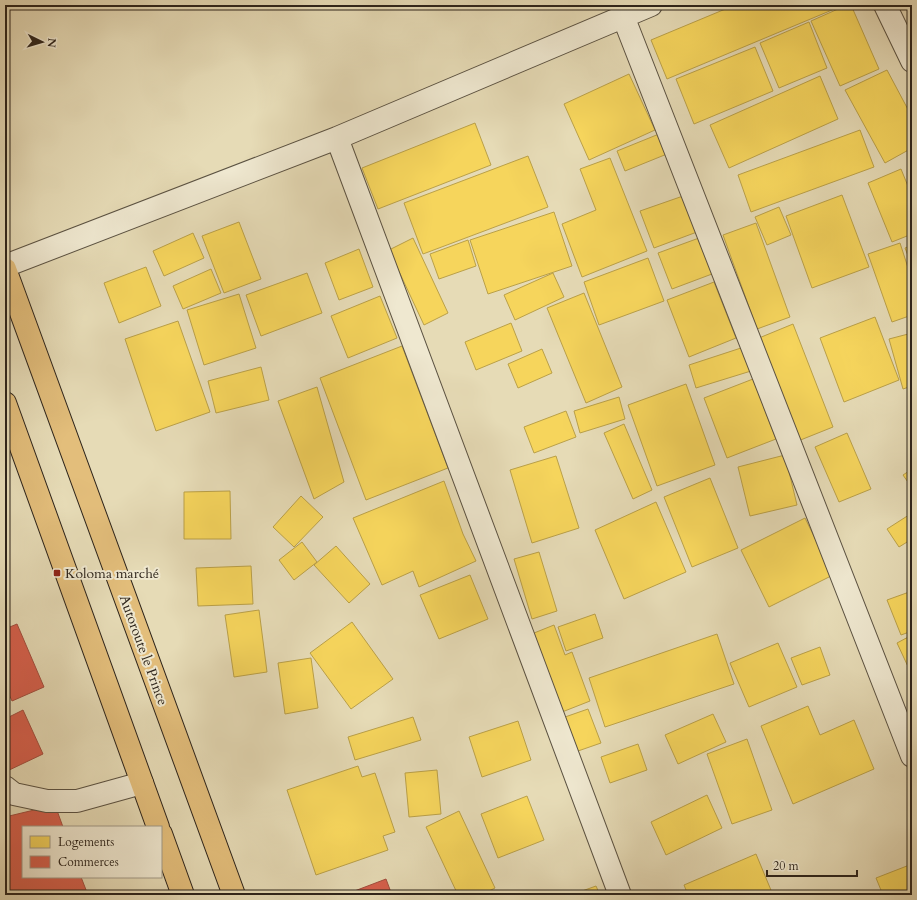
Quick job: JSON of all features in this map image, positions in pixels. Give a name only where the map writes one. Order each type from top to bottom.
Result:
[{"type":"main road","name":"Autoroute le Prince","points":[[5,269],[234,895]]},
{"type":"main road","points":[[5,403],[158,826]]},
{"type":"main road","points":[[162,837],[183,895]]},
{"type":"street","points":[[5,266],[337,138],[651,5]]},
{"type":"street","points":[[885,5],[912,61]]},
{"type":"street","points":[[623,16],[912,756]]},
{"type":"street","points":[[337,138],[620,895]]},
{"type":"street","points":[[5,788],[14,794],[47,801],[70,801],[142,783]]},
{"type":"building: Logements","points":[[735,5],[844,5],[667,79],[651,40]]},
{"type":"building: Logements","points":[[847,5],[851,5],[879,69],[840,86],[811,21]]},
{"type":"building: Logements","points":[[809,22],[827,68],[779,88],[760,43]]},
{"type":"building: Logements","points":[[755,47],[773,91],[694,124],[676,79]]},
{"type":"building: Logements","points":[[887,70],[912,117],[912,148],[885,163],[845,90]]},
{"type":"building: Logements","points":[[629,74],[655,130],[589,160],[564,104]]},
{"type":"building: Logements","points":[[820,76],[838,119],[729,168],[710,125]]},
{"type":"building: Logements","points":[[475,123],[491,165],[378,209],[362,168]]},
{"type":"building: Logements","points":[[860,130],[874,167],[751,212],[738,175]]},
{"type":"building: Logements","points":[[659,134],[667,154],[625,171],[617,151]]},
{"type":"building: Logements","points":[[528,156],[548,207],[423,254],[404,203]]},
{"type":"building: Logements","points":[[610,158],[647,251],[582,277],[562,224],[596,210],[580,169]]},
{"type":"building: Logements","points":[[901,169],[912,196],[912,234],[892,242],[868,183]]},
{"type":"building: Logements","points":[[842,195],[869,267],[812,288],[786,216]]},
{"type":"building: Logements","points":[[683,196],[697,232],[654,248],[640,211]]},
{"type":"building: Logements","points":[[779,207],[791,235],[767,245],[755,217]]},
{"type":"building: Logements","points":[[554,212],[572,266],[488,294],[470,240]]},
{"type":"building: Logements","points":[[239,222],[261,279],[224,293],[202,236]]},
{"type":"building: Logements","points":[[756,223],[790,317],[757,329],[723,235]]},
{"type":"building: Logements","points":[[193,233],[204,258],[164,276],[153,251]]},
{"type":"building: Logements","points":[[413,238],[448,313],[424,325],[389,250]]},
{"type":"building: Logements","points":[[699,238],[712,274],[672,289],[658,253]]},
{"type":"building: Logements","points":[[468,240],[476,266],[439,279],[430,254]]},
{"type":"building: Logements","points":[[900,243],[912,280],[912,315],[892,322],[868,254]]},
{"type":"building: Logements","points":[[912,245],[912,266],[905,248]]},
{"type":"building: Logements","points":[[359,249],[373,287],[339,300],[325,263]]},
{"type":"building: Logements","points":[[648,258],[664,301],[599,325],[584,282]]},
{"type":"building: Logements","points":[[146,267],[161,306],[119,323],[104,283]]},
{"type":"building: Logements","points":[[211,269],[221,293],[183,309],[173,286]]},
{"type":"building: Logements","points":[[307,273],[322,313],[261,336],[246,295]]},
{"type":"building: Logements","points":[[553,273],[564,297],[515,320],[504,295]]},
{"type":"building: Logements","points":[[714,282],[736,338],[689,357],[667,300]]},
{"type":"building: Logements","points":[[584,293],[622,387],[586,403],[547,308]]},
{"type":"building: Logements","points":[[239,294],[256,348],[204,365],[187,310]]},
{"type":"building: Logements","points":[[380,296],[397,338],[348,358],[331,316]]},
{"type":"building: Logements","points":[[875,317],[899,380],[844,402],[820,338]]},
{"type":"building: Logements","points":[[178,321],[210,412],[156,431],[125,339]]},
{"type":"building: Logements","points":[[511,323],[522,351],[476,370],[465,342]]},
{"type":"building: Logements","points":[[793,324],[833,427],[798,441],[759,338]]},
{"type":"building: Logements","points":[[912,333],[912,386],[903,389],[889,339]]},
{"type":"building: Logements","points":[[402,346],[448,468],[366,500],[320,378]]},
{"type":"building: Logements","points":[[744,347],[751,371],[696,388],[689,365]]},
{"type":"building: Logements","points":[[542,349],[552,373],[518,388],[508,364]]},
{"type":"building: Logements","points":[[261,367],[269,400],[216,413],[208,381]]},
{"type":"building: Logements","points":[[753,379],[776,439],[727,458],[704,398]]},
{"type":"building: Logements","points":[[686,384],[715,465],[657,486],[628,405]]},
{"type":"building: Logements","points":[[317,387],[344,482],[314,499],[278,401]]},
{"type":"building: Logements","points":[[619,397],[625,419],[580,433],[574,411]]},
{"type":"building: Logements","points":[[566,411],[576,437],[534,453],[524,427]]},
{"type":"building: Logements","points":[[624,424],[652,490],[633,499],[604,433]]},
{"type":"building: Logements","points":[[847,433],[871,489],[839,502],[815,447]]},
{"type":"building: Logements","points":[[785,455],[797,505],[750,516],[738,467]]},
{"type":"building: Logements","points":[[556,456],[579,528],[532,543],[510,470]]},
{"type":"building: Logements","points":[[912,469],[912,488],[903,475]]},
{"type":"building: Logements","points":[[710,478],[738,548],[692,567],[664,497]]},
{"type":"building: Logements","points":[[444,481],[463,534],[476,561],[419,587],[413,571],[382,585],[353,518]]},
{"type":"building: Logements","points":[[230,491],[231,539],[184,539],[184,492]]},
{"type":"building: Logements","points":[[301,496],[323,517],[294,547],[273,527]]},
{"type":"building: Logements","points":[[656,502],[686,572],[624,599],[595,530]]},
{"type":"building: Logements","points":[[912,513],[912,539],[899,547],[887,529]]},
{"type":"building: Logements","points":[[805,518],[833,575],[769,607],[741,550]]},
{"type":"building: Logements","points":[[302,542],[317,562],[294,580],[279,560]]},
{"type":"building: Logements","points":[[336,546],[370,584],[349,603],[314,565]]},
{"type":"building: Logements","points":[[539,552],[557,611],[532,619],[514,559]]},
{"type":"building: Logements","points":[[251,566],[253,604],[198,606],[196,568]]},
{"type":"building: Logements","points":[[470,575],[488,619],[439,639],[420,595]]},
{"type":"building: Logements","points":[[912,591],[912,631],[901,635],[887,600]]},
{"type":"building: Logements","points":[[259,610],[267,672],[234,677],[225,615]]},
{"type":"building: Logements","points":[[595,614],[603,638],[566,651],[558,627]]},
{"type":"building: Logements","points":[[352,622],[393,679],[351,709],[310,653]]},
{"type":"building: Logements","points":[[554,625],[565,655],[572,652],[590,701],[557,714],[529,635]]},
{"type":"building: Logements","points":[[717,634],[734,684],[605,727],[589,678]]},
{"type":"building: Logements","points":[[912,635],[912,672],[911,673],[897,643]]},
{"type":"building: Logements","points":[[778,643],[797,687],[749,707],[730,663]]},
{"type":"building: Logements","points":[[820,647],[830,675],[802,685],[791,658]]},
{"type":"building: Logements","points":[[311,658],[318,708],[285,714],[278,663]]},
{"type":"building: Logements","points":[[808,706],[820,735],[854,720],[874,769],[793,804],[761,726]]},
{"type":"building: Logements","points":[[588,709],[601,743],[578,751],[565,717]]},
{"type":"building: Logements","points":[[713,714],[726,742],[678,764],[665,735]]},
{"type":"building: Logements","points":[[413,717],[421,740],[355,760],[348,737]]},
{"type":"building: Logements","points":[[518,721],[531,760],[482,777],[469,737]]},
{"type":"building: Logements","points":[[747,739],[772,810],[732,824],[707,754]]},
{"type":"building: Logements","points":[[638,744],[647,770],[610,783],[601,757]]},
{"type":"building: Logements","points":[[358,766],[362,777],[375,773],[395,832],[383,836],[388,850],[316,875],[287,790]]},
{"type":"building: Logements","points":[[437,770],[441,814],[409,817],[405,773]]},
{"type":"building: Logements","points":[[707,795],[722,828],[666,855],[651,822]]},
{"type":"building: Logements","points":[[527,796],[544,840],[498,858],[481,814]]},
{"type":"building: Logements","points":[[459,811],[495,888],[481,895],[458,895],[426,827]]},
{"type":"building: Logements","points":[[756,854],[773,895],[688,895],[684,885]]},
{"type":"building: Logements","points":[[912,864],[912,895],[883,895],[876,878]]},
{"type":"building: Logements","points":[[596,886],[600,895],[571,895]]},
{"type":"building: Commerces","points":[[17,624],[44,687],[12,701],[5,685],[5,629]]},
{"type":"building: Commerces","points":[[23,710],[43,754],[5,772],[5,719]]},
{"type":"building: Commerces","points":[[55,805],[63,826],[22,826],[22,878],[81,878],[88,895],[10,895],[5,881],[5,817]]},
{"type":"building: Commerces","points":[[386,879],[392,895],[344,895]]},
{"type":"place","name":"Koloma marché","points":[[57,573]]}]
